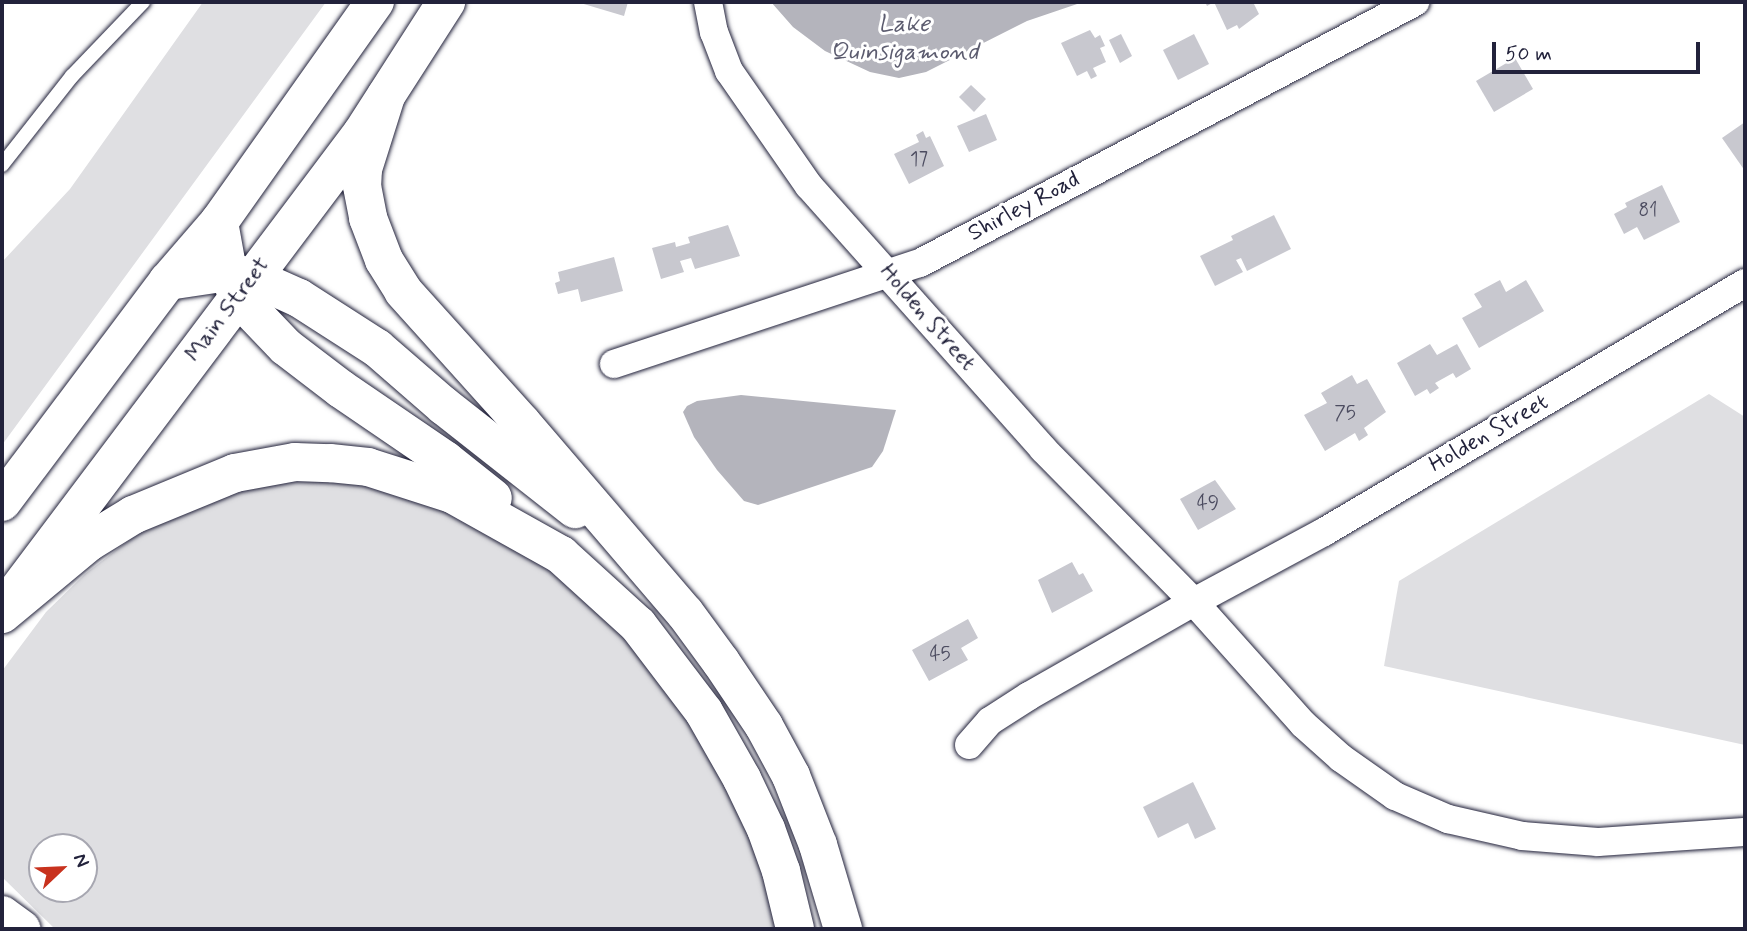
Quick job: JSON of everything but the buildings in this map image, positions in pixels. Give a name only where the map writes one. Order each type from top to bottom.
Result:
[{"type":"main road","points":[[2,502],[168,282],[219,222],[375,2]]},
{"type":"main road","name":"Main Street","points":[[2,612],[239,282],[362,133],[446,2]]},
{"type":"main road","points":[[386,96],[363,169],[362,186],[368,218],[384,260],[403,291],[522,423],[685,613],[714,652],[778,749],[818,845],[843,929]]},
{"type":"main road","points":[[219,222],[239,282],[286,347],[445,460],[561,555],[638,625],[704,712],[742,779],[766,829],[781,871],[795,929]]},
{"type":"main road","points":[[168,282],[239,282],[299,298],[377,348],[444,406],[598,527],[653,578]]},
{"type":"main road","points":[[2,612],[89,542],[133,515],[235,473],[295,462],[368,467],[404,477],[465,500],[561,555]]},
{"type":"main road","points":[[2,915],[21,929]]},
{"type":"street","name":"Holden Street","points":[[708,2],[714,32],[729,71],[809,186],[1043,449],[1194,601]]},
{"type":"street","name":"Shirley Road","points":[[614,364],[920,263],[1415,2]]},
{"type":"street","name":"Holden Street","points":[[969,745],[990,722],[1019,703],[1194,601],[1324,532],[1745,283]]},
{"type":"street","points":[[1194,601],[1294,714],[1341,758],[1395,796],[1448,819],[1522,836],[1598,842],[1745,832]]},
{"type":"lane","points":[[2,165],[72,76],[143,2]]},
{"type":"shaded area","points":[[203,2],[326,2],[2,445],[2,262],[70,189]]},
{"type":"shaded area","points":[[1709,394],[1745,417],[1745,745],[1384,666],[1399,581]]},
{"type":"shaded area","points":[[361,477],[428,495],[597,600],[727,774],[786,929],[55,929],[28,903],[98,903],[98,833],[28,833],[28,903],[2,877],[2,671],[46,612],[85,574],[136,535],[195,503],[267,479]]},
{"type":"water","name":"Lake Quinsigamond","points":[[771,2],[1083,2],[1027,21],[926,72],[899,78],[870,72],[825,51],[793,27]]},
{"type":"water","points":[[741,395],[896,410],[883,451],[872,467],[758,505],[744,501],[717,470],[694,437],[683,412],[687,406],[697,401]]}]
